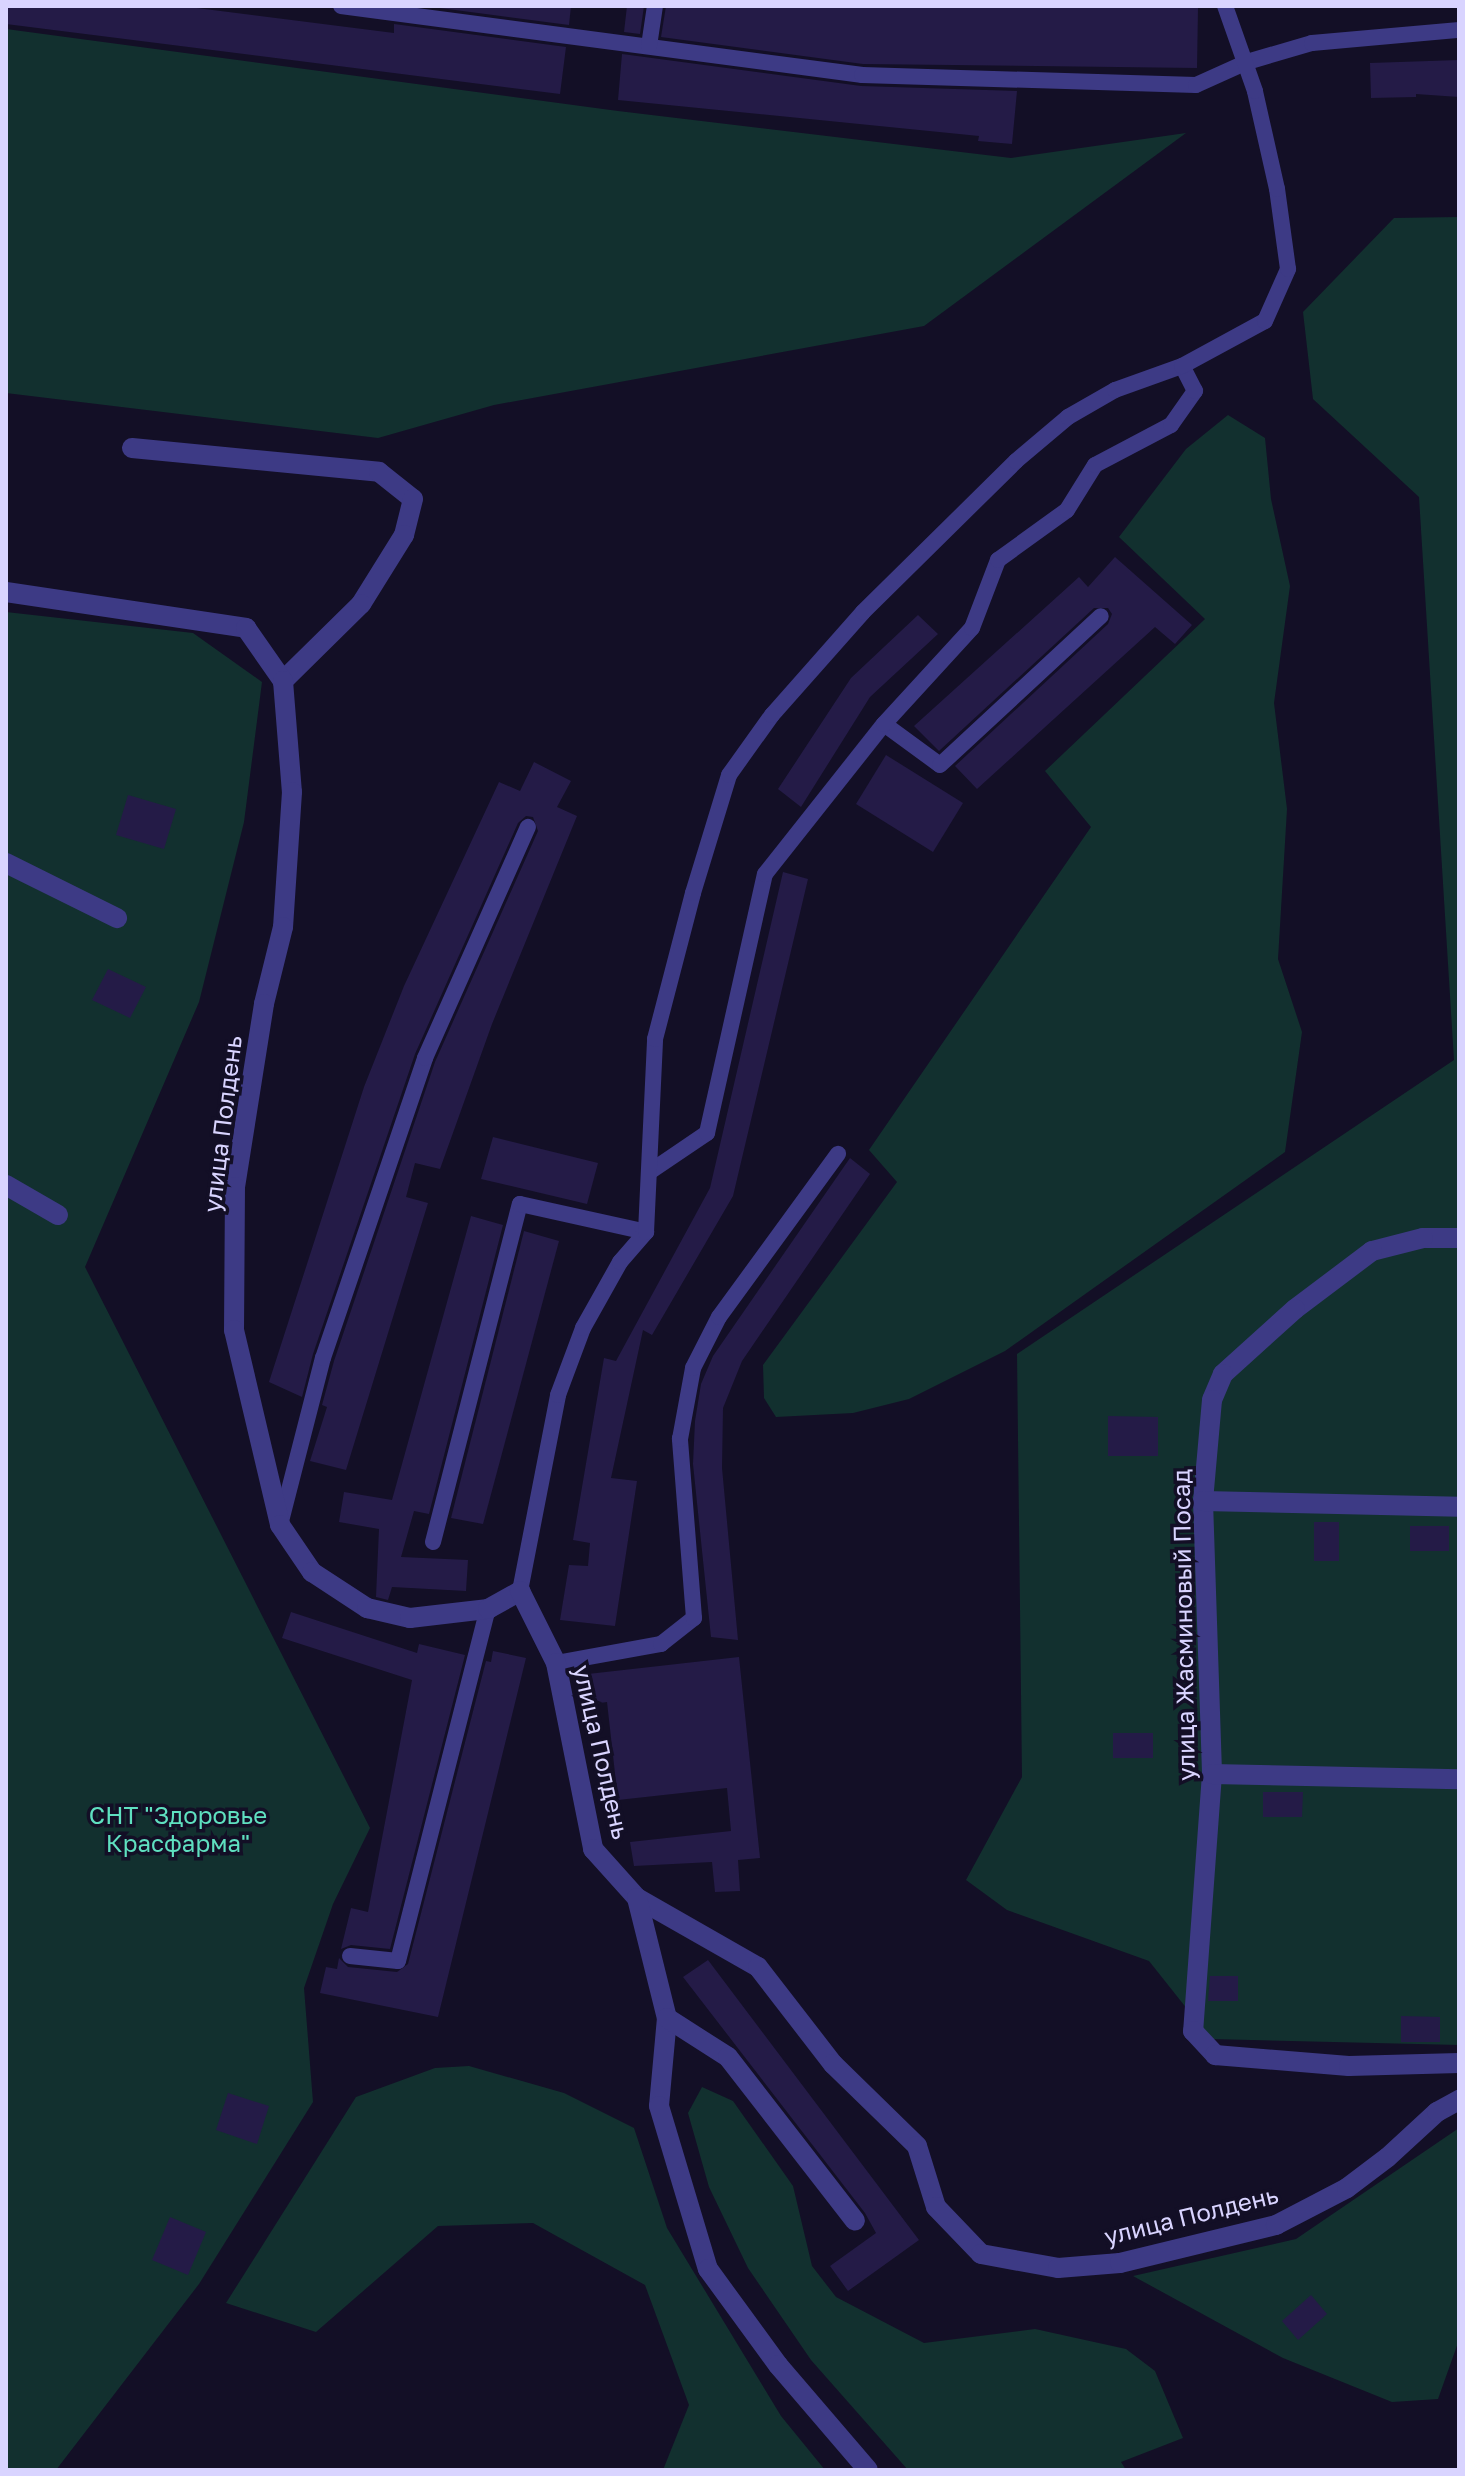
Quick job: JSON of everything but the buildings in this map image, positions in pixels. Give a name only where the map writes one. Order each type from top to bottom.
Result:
[{"type":"street","points":[[6,592],[246,628],[283,681],[361,604],[404,535],[413,499],[379,472],[132,448]]},
{"type":"street","name":"улица Полдень","points":[[283,681],[292,792],[283,927],[264,1004],[235,1187],[234,1330],[280,1525],[312,1572],[367,1608],[410,1618],[488,1609],[520,1591],[556,1663],[593,1849],[637,1898],[758,1967],[833,2064],[917,2146],[936,2207],[981,2254],[1058,2268],[1120,2263],[1276,2225],[1347,2188],[1388,2157],[1437,2112],[1459,2100]]},
{"type":"street","points":[[6,863],[117,918]]},
{"type":"street","points":[[6,1185],[58,1215]]},
{"type":"street","name":"улица Жасминовый Посад","points":[[1459,1238],[1423,1238],[1372,1251],[1295,1309],[1223,1374],[1212,1400],[1203,1501],[1212,1774],[1193,2031],[1215,2055],[1349,2066],[1459,2063]]},
{"type":"street","points":[[1203,1501],[1459,1507]]},
{"type":"street","points":[[1212,1774],[1459,1779]]},
{"type":"street","points":[[637,1898],[667,2018],[659,2106],[708,2269],[778,2365],[868,2470]]},
{"type":"street","points":[[667,2018],[728,2057],[855,2221]]},
{"type":"lane","points":[[341,6],[862,75],[1196,85],[1247,62],[1312,43],[1459,30]]},
{"type":"lane","points":[[649,46],[655,6]]},
{"type":"lane","points":[[520,1591],[558,1395],[583,1328],[620,1262],[646,1232],[655,1039],[693,893],[729,775],[772,715],[863,612],[1016,461],[1068,417],[1115,390],[1182,366],[1265,321],[1288,269],[1277,189],[1247,62],[1225,6]]},
{"type":"lane","points":[[651,1171],[707,1133],[765,874],[884,724],[972,628],[998,560],[1067,510],[1095,465],[1171,425],[1195,391],[1182,366]]},
{"type":"lane","points":[[884,724],[940,765],[1101,616]]},
{"type":"lane","points":[[280,1525],[323,1358],[415,1086],[528,827]]},
{"type":"lane","points":[[556,1663],[661,1644],[694,1618],[680,1439],[693,1368],[719,1317],[838,1154]]},
{"type":"lane","points":[[433,1542],[520,1204],[646,1232]]},
{"type":"lane","points":[[350,1956],[398,1961],[488,1609]]},
{"type":"green space","points":[[6,29],[618,111],[1011,158],[1186,133],[924,326],[494,405],[378,438],[6,393]]},
{"type":"green space","points":[[1459,217],[1459,2045],[1211,2039],[1149,1961],[1007,1910],[966,1880],[1022,1777],[1017,1354],[1454,1060],[1419,497],[1313,399],[1303,312],[1394,218]]},
{"type":"green space","points":[[1228,415],[1265,438],[1271,499],[1290,586],[1274,703],[1287,809],[1278,959],[1302,1032],[1285,1152],[1005,1351],[909,1399],[853,1413],[776,1417],[764,1398],[763,1365],[897,1182],[869,1150],[1091,827],[1045,771],[1205,619],[1119,537],[1186,449]]},
{"type":"green space","name":"СНТ \"Здоровье Красфарма\"","points":[[6,612],[193,633],[262,682],[244,822],[199,1002],[85,1267],[370,1828],[333,1904],[304,1988],[313,2102],[199,2284],[56,2470],[6,2470]]},
{"type":"green space","points":[[469,2066],[564,2093],[634,2128],[667,2228],[781,2416],[825,2470],[663,2470],[689,2405],[645,2285],[533,2223],[438,2226],[316,2332],[226,2303],[356,2097],[435,2068]]},
{"type":"green space","points":[[702,2087],[733,2101],[793,2186],[812,2266],[836,2297],[924,2343],[1035,2329],[1126,2349],[1155,2371],[1183,2438],[1121,2462],[1126,2470],[908,2470],[811,2360],[748,2268],[709,2187],[688,2113]]},
{"type":"green space","points":[[1459,2128],[1459,2340],[1438,2399],[1392,2402],[1283,2358],[1133,2276],[1296,2239]]}]
